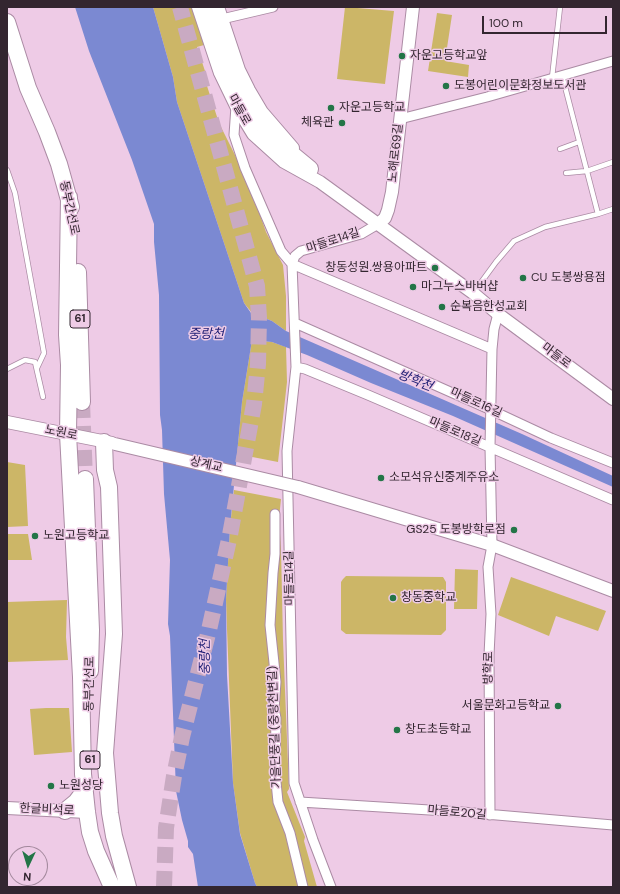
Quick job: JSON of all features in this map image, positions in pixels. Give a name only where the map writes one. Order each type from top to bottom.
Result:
[{"type":"highway","points":[[209,7],[231,75],[245,103],[276,141],[310,169]]},
{"type":"highway","name":"동부간선로","points":[[7,22],[28,88],[50,138],[69,197],[76,236],[82,402]]},
{"type":"highway","points":[[69,197],[67,335],[69,365],[68,434],[81,677],[86,812],[96,851],[113,887]]},
{"type":"highway","points":[[109,443],[105,470],[109,487],[114,634],[105,753],[110,813],[114,836],[128,887]]},
{"type":"highway","name":"동부간선로","points":[[85,479],[91,630],[91,778],[98,831],[113,887]]},
{"type":"highway","points":[[65,811],[76,802],[85,790]]},
{"type":"main road","name":"마들로","points":[[198,7],[220,73],[236,106],[253,134],[284,162],[320,182],[473,293],[498,314],[613,399]]},
{"type":"main road","name":"노해로69길","points":[[378,224],[385,218],[392,192],[413,7]]},
{"type":"main road","name":"마들로","points":[[220,13],[240,70],[262,112],[320,182]]},
{"type":"main road","name":"노원로","points":[[7,422],[109,443]]},
{"type":"main road","name":"상계교","points":[[109,443],[298,487],[492,545]]},
{"type":"main road","points":[[492,545],[613,591]]},
{"type":"main road","name":"한글비석로","points":[[7,808],[86,812]]},
{"type":"street","points":[[220,13],[273,7]]},
{"type":"street","points":[[400,119],[487,97],[613,61]]},
{"type":"street","points":[[236,106],[234,134],[245,168],[281,251],[292,264]]},
{"type":"street","name":"마들로14길","points":[[330,887],[294,783],[287,451],[296,367],[292,264],[295,256],[301,251],[361,234],[378,224]]},
{"type":"street","name":"마들로14길","points":[[292,264],[492,349]]},
{"type":"street","points":[[491,412],[492,349],[494,329],[498,314]]},
{"type":"street","name":"마들로16길","points":[[295,326],[551,438],[613,463]]},
{"type":"street","name":"마들로18길","points":[[296,367],[305,369],[490,444],[613,500]]},
{"type":"street","name":"방학로","points":[[490,815],[490,614],[488,567],[492,545],[490,444],[491,412]]},
{"type":"street","name":"가을단풍길 (중랑천변길)","points":[[275,514],[275,554],[272,573],[270,626],[276,682],[274,709],[276,718],[275,772],[278,802],[290,834],[303,887]]},
{"type":"street","name":"마들로20길","points":[[300,802],[462,812],[613,825]]},
{"type":"lane","points":[[552,78],[560,7]]},
{"type":"lane","points":[[562,75],[598,214]]},
{"type":"lane","points":[[560,149],[579,142]]},
{"type":"lane","points":[[566,173],[587,171],[613,162]]},
{"type":"lane","points":[[7,170],[15,193],[44,353],[37,368]]},
{"type":"lane","points":[[473,293],[496,262],[514,242],[545,227],[613,209]]},
{"type":"lane","points":[[7,369],[25,360],[35,362],[43,396]]},
{"type":"shaded area","points":[[153,7],[192,7],[204,45],[197,47],[206,74],[207,86],[219,123],[237,159],[256,203],[266,232],[283,265],[286,296],[286,331],[272,321],[252,313],[244,303],[177,102],[173,77]]},
{"type":"shaded area","points":[[345,7],[394,11],[385,84],[337,79]]},
{"type":"shaded area","points":[[437,13],[452,15],[445,61],[469,65],[468,77],[428,71]]},
{"type":"shaded area","points":[[252,340],[272,342],[286,347],[287,382],[278,462],[237,454],[242,402]]},
{"type":"shaded area","points":[[7,462],[25,465],[28,526],[7,527]]},
{"type":"shaded area","points":[[234,490],[281,499],[279,518],[289,789],[287,792],[305,837],[304,841],[317,887],[257,887],[240,833],[233,783],[226,599],[230,527]]},
{"type":"shaded area","points":[[7,534],[28,534],[32,560],[7,560]]},
{"type":"shaded area","points":[[455,569],[478,570],[477,609],[454,609]]},
{"type":"shaded area","points":[[346,576],[443,577],[446,582],[446,630],[441,635],[346,634],[341,630],[341,582]]},
{"type":"shaded area","points":[[511,577],[606,611],[598,631],[556,616],[549,636],[498,615]]},
{"type":"shaded area","points":[[67,600],[66,637],[68,660],[7,662],[7,602]]},
{"type":"shaded area","points":[[69,708],[72,752],[34,755],[30,709]]},
{"type":"water","name":"중랑천","points":[[75,7],[153,7],[173,77],[177,102],[244,303],[251,313],[272,321],[286,331],[522,434],[613,476],[613,487],[453,416],[307,355],[272,342],[252,340],[242,402],[230,527],[226,599],[227,675],[233,783],[240,834],[257,887],[198,887],[193,854],[188,847],[188,841],[176,791],[170,636],[168,624],[170,560],[164,494],[162,430],[160,415],[159,295],[154,242],[154,224],[132,160],[89,51]]},
{"type":"tunnel","points":[[164,887],[166,828],[174,776],[230,535],[254,404],[258,364],[259,318],[257,286],[180,7]]},
{"type":"tunnel","points":[[82,402],[85,479]]},
{"type":"place","name":"자운고등학교앞","points":[[402,56]]},
{"type":"place","name":"도봉어린이문화정보도서관","points":[[446,86]]},
{"type":"place","name":"자운고등학교","points":[[331,108]]},
{"type":"place","name":"체육관","points":[[342,123]]},
{"type":"place","name":"창동성원.쌍용아파트","points":[[435,268]]},
{"type":"place","name":"CU 도봉쌍용점","points":[[523,278]]},
{"type":"place","name":"마그누스바버샵","points":[[413,287]]},
{"type":"place","name":"순복음한성교회","points":[[442,307]]},
{"type":"place","name":"소모석유신중계주유소","points":[[381,478]]},
{"type":"place","name":"GS25 도봉방학로점","points":[[514,530]]},
{"type":"place","name":"노원고등학교","points":[[35,536]]},
{"type":"place","name":"창동중학교","points":[[393,598]]},
{"type":"place","name":"서울문화고등학교","points":[[558,706]]},
{"type":"place","name":"창도초등학교","points":[[397,730]]},
{"type":"place","name":"노원성당","points":[[51,786]]},
{"type":"water label","name":"방학천","points":[[415,381]]}]
